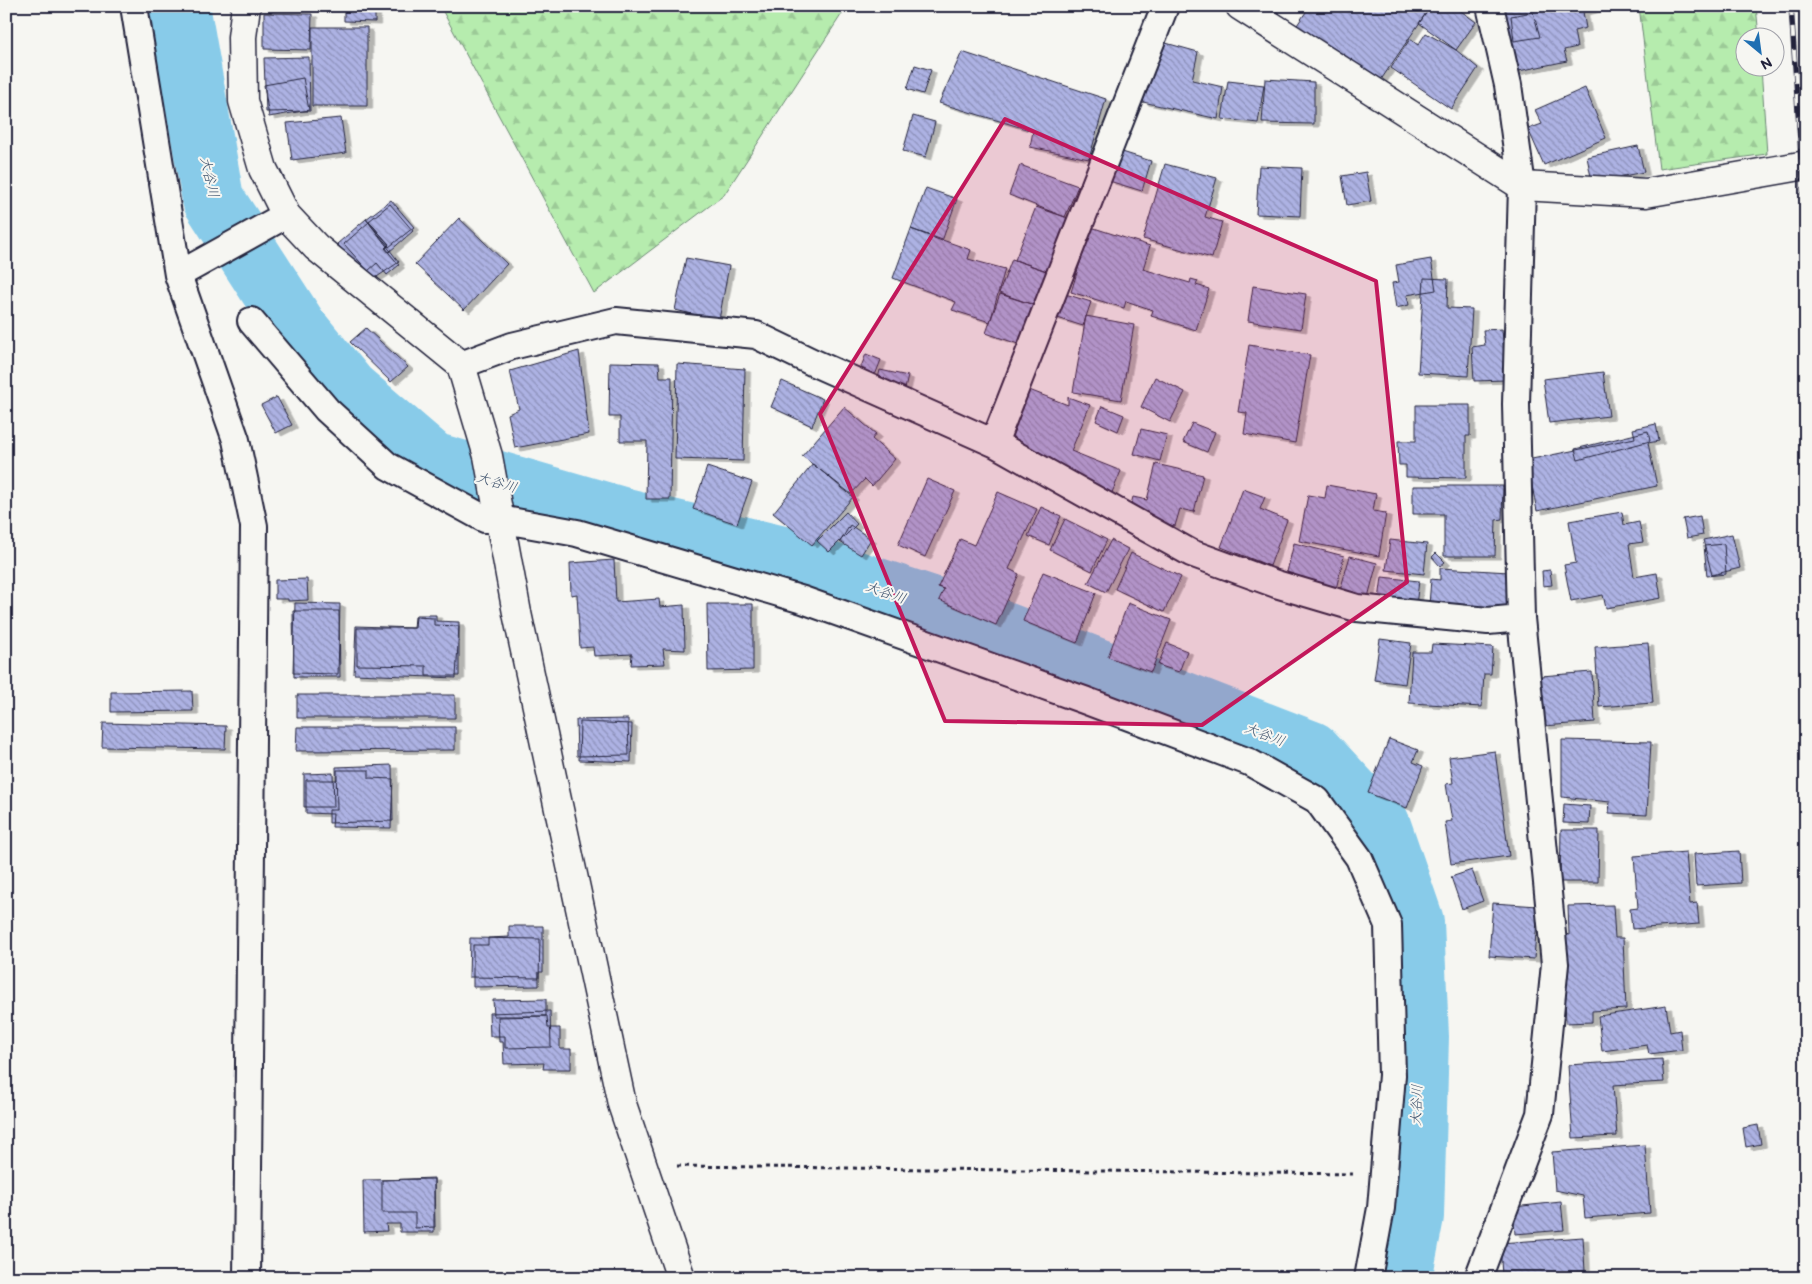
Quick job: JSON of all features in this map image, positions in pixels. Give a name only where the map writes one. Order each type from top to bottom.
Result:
[{"type":"street","points":[[134,6],[186,271],[236,440],[254,526],[247,1278]]},
{"type":"street","points":[[246,6],[242,37],[243,101],[262,169],[286,215],[316,247],[462,365],[488,456],[516,613],[622,1104],[681,1278]]},
{"type":"street","points":[[994,443],[1165,6]]},
{"type":"street","points":[[1240,6],[1522,186],[1646,193],[1806,166]]},
{"type":"street","points":[[1478,1278],[1540,1114],[1555,964],[1521,618],[1516,404],[1522,186],[1508,85],[1490,6]]},
{"type":"street","points":[[186,271],[286,215]]},
{"type":"street","points":[[251,321],[327,410],[388,466],[485,519],[499,516],[577,534],[803,600],[1084,700],[1248,762],[1317,800],[1359,858],[1388,925],[1392,1075],[1381,1208],[1368,1278]]},
{"type":"street","points":[[462,365],[512,346],[616,321],[756,335],[994,443],[1191,553],[1276,584],[1357,608],[1488,621],[1521,618]]},
{"type":"path","points":[[643,1166],[1384,1174]]},
{"type":"highlighted area","points":[[1005,119],[1376,281],[1407,582],[1202,725],[945,721],[820,414]]},
{"type":"green space","points":[[440,6],[847,6],[724,195],[594,293]]},
{"type":"green space","points":[[1639,6],[1756,6],[1758,28],[1734,28],[1734,78],[1762,78],[1767,154],[1659,169]]},
{"type":"building","points":[[344,6],[375,6],[375,22],[344,21]]},
{"type":"building","points":[[1310,6],[1431,6],[1376,87],[1293,31]]},
{"type":"building","points":[[1431,6],[1454,6],[1476,22],[1456,50],[1419,23]]},
{"type":"building","points":[[1524,6],[1607,6],[1583,12],[1586,28],[1574,31],[1577,47],[1564,50],[1567,61],[1514,72],[1501,11]]},
{"type":"building","points":[[1533,12],[1540,37],[1514,41],[1511,16]]},
{"type":"building","points":[[264,13],[312,14],[311,50],[264,49]]},
{"type":"building","points":[[312,27],[367,27],[367,106],[312,106]]},
{"type":"building","points":[[1426,33],[1456,50],[1478,68],[1451,109],[1391,68],[1410,39],[1418,45]]},
{"type":"building","points":[[1155,40],[1198,52],[1192,80],[1223,87],[1218,119],[1143,102]]},
{"type":"building","points":[[962,52],[1106,99],[1089,159],[1030,147],[1033,131],[939,103]]},
{"type":"building","points":[[309,57],[310,111],[266,112],[264,58]]},
{"type":"building","points":[[915,65],[931,70],[923,94],[907,89]]},
{"type":"building","points":[[303,78],[309,110],[269,117],[264,85]]},
{"type":"building","points":[[1265,79],[1314,82],[1314,124],[1262,123]]},
{"type":"building","points":[[1228,81],[1264,85],[1258,123],[1222,119]]},
{"type":"building","points":[[1585,88],[1606,138],[1544,165],[1528,129],[1542,124],[1535,110]]},
{"type":"building","points":[[913,116],[935,122],[926,157],[903,151]]},
{"type":"building","points":[[341,118],[346,153],[292,160],[287,123]]},
{"type":"building","points":[[1638,146],[1644,172],[1592,182],[1587,157]]},
{"type":"building","points":[[1119,151],[1151,161],[1142,191],[1109,181]]},
{"type":"building","points":[[1165,164],[1217,178],[1205,217],[1222,222],[1212,258],[1143,239]]},
{"type":"building","points":[[1020,165],[1078,186],[1065,217],[1009,195]]},
{"type":"building","points":[[1259,166],[1302,168],[1300,216],[1256,214]]},
{"type":"building","points":[[1366,172],[1371,201],[1347,205],[1342,176]]},
{"type":"building","points":[[926,188],[957,199],[942,241],[911,229]]},
{"type":"building","points":[[391,200],[414,227],[389,247],[366,219]]},
{"type":"building","points":[[390,204],[413,231],[389,252],[386,248],[389,245],[369,221]]},
{"type":"building","points":[[1036,207],[1074,220],[1052,273],[1015,260]]},
{"type":"building","points":[[459,218],[507,264],[464,310],[415,264]]},
{"type":"building","points":[[366,219],[399,262],[371,281],[337,244]]},
{"type":"building","points":[[369,222],[389,244],[385,248],[399,265],[387,275],[377,263],[368,271],[344,244]]},
{"type":"building","points":[[1091,227],[1150,246],[1143,269],[1190,283],[1191,279],[1198,281],[1196,285],[1209,289],[1196,330],[1151,316],[1153,310],[1126,301],[1124,308],[1071,292]]},
{"type":"building","points":[[911,229],[971,250],[968,259],[1005,269],[990,322],[952,310],[956,302],[893,278]]},
{"type":"building","points":[[686,258],[729,266],[719,320],[675,310]]},
{"type":"building","points":[[1012,259],[1047,271],[1034,305],[999,293]]},
{"type":"building","points":[[1431,259],[1436,290],[1407,295],[1409,305],[1396,308],[1392,283],[1399,282],[1396,265]]},
{"type":"building","points":[[1424,278],[1448,279],[1447,308],[1472,309],[1468,376],[1418,373]]},
{"type":"building","points":[[1253,286],[1306,294],[1301,329],[1248,321]]},
{"type":"building","points":[[1059,292],[1091,302],[1083,326],[1051,316]]},
{"type":"building","points":[[1000,294],[1034,305],[1021,345],[986,333]]},
{"type":"building","points":[[1086,316],[1134,325],[1121,400],[1073,392]]},
{"type":"building","points":[[366,328],[408,367],[391,382],[350,342]]},
{"type":"building","points":[[1502,329],[1506,380],[1474,381],[1472,347],[1485,345],[1483,330]]},
{"type":"building","points":[[1249,345],[1310,355],[1295,443],[1244,434],[1247,413],[1238,412]]},
{"type":"building","points":[[579,351],[589,434],[515,448],[508,414],[519,409],[510,371]]},
{"type":"building","points":[[866,354],[881,360],[872,383],[857,377]]},
{"type":"building","points":[[610,362],[659,363],[660,377],[672,377],[670,499],[646,499],[647,441],[620,441],[620,417],[609,417]]},
{"type":"building","points":[[677,364],[745,369],[743,461],[675,459]]},
{"type":"building","points":[[880,370],[908,376],[902,402],[874,396]]},
{"type":"building","points":[[1603,372],[1609,416],[1549,423],[1543,379]]},
{"type":"building","points":[[1155,377],[1185,392],[1170,422],[1141,407]]},
{"type":"building","points":[[782,381],[823,399],[812,426],[771,407]]},
{"type":"building","points":[[1019,386],[1068,405],[1068,397],[1090,405],[1071,451],[1121,471],[1111,495],[997,441]]},
{"type":"building","points":[[277,397],[292,425],[276,433],[261,405]]},
{"type":"building","points":[[1416,405],[1470,405],[1470,436],[1466,436],[1466,478],[1406,477],[1406,465],[1399,465],[1398,441],[1416,441]]},
{"type":"building","points":[[1102,406],[1124,415],[1118,431],[1096,421]]},
{"type":"building","points":[[844,407],[876,434],[872,439],[895,459],[872,486],[865,479],[851,494],[802,456]]},
{"type":"building","points":[[1192,423],[1215,432],[1207,452],[1183,442]]},
{"type":"building","points":[[1656,424],[1659,441],[1648,443],[1657,486],[1537,511],[1527,460],[1635,438],[1633,429]]},
{"type":"building","points":[[1141,429],[1167,435],[1160,461],[1134,454]]},
{"type":"building","points":[[1648,431],[1650,441],[1578,460],[1575,449]]},
{"type":"building","points":[[813,464],[853,497],[812,545],[773,513]]},
{"type":"building","points":[[1156,464],[1203,475],[1194,512],[1180,509],[1175,526],[1128,515],[1133,497],[1147,500]]},
{"type":"building","points":[[707,467],[752,482],[737,524],[693,509]]},
{"type":"building","points":[[927,479],[955,491],[925,557],[898,545]]},
{"type":"building","points":[[1327,485],[1376,494],[1373,511],[1386,513],[1379,556],[1299,541],[1308,495],[1325,498]]},
{"type":"building","points":[[1413,486],[1503,486],[1502,519],[1496,520],[1495,556],[1444,556],[1444,514],[1413,514]]},
{"type":"building","points":[[1243,489],[1265,497],[1260,509],[1287,520],[1270,566],[1221,547]]},
{"type":"building","points":[[998,492],[1037,509],[1009,569],[1019,574],[996,625],[939,600],[944,589],[938,587],[960,539],[974,545]]},
{"type":"building","points":[[1041,507],[1061,516],[1049,545],[1028,536]]},
{"type":"building","points":[[846,512],[857,524],[829,552],[817,541]]},
{"type":"building","points":[[1622,512],[1624,525],[1639,522],[1643,542],[1629,544],[1634,577],[1657,573],[1661,598],[1606,608],[1603,595],[1571,601],[1564,565],[1576,563],[1569,521]]},
{"type":"building","points":[[1700,516],[1703,535],[1687,538],[1683,519]]},
{"type":"building","points":[[1065,519],[1107,540],[1092,571],[1050,550]]},
{"type":"building","points":[[850,525],[871,539],[861,555],[840,542]]},
{"type":"building","points":[[1732,534],[1740,568],[1712,575],[1703,540]]},
{"type":"building","points":[[1111,540],[1128,549],[1106,592],[1088,583]]},
{"type":"building","points":[[1390,540],[1427,544],[1424,574],[1386,570]]},
{"type":"building","points":[[1294,543],[1344,556],[1336,589],[1286,576]]},
{"type":"building","points":[[1724,544],[1726,574],[1707,576],[1704,546]]},
{"type":"building","points":[[1131,553],[1181,577],[1164,612],[1115,589]]},
{"type":"building","points":[[1436,553],[1445,562],[1440,566],[1432,557]]},
{"type":"building","points":[[1350,556],[1377,563],[1367,601],[1339,594]]},
{"type":"building","points":[[614,560],[616,602],[659,599],[660,607],[684,605],[685,650],[663,649],[665,664],[631,665],[632,654],[594,656],[593,647],[580,648],[577,594],[571,595],[570,563]]},
{"type":"building","points":[[1440,568],[1509,572],[1507,609],[1429,605],[1431,579],[1440,580]]},
{"type":"building","points":[[1550,570],[1552,585],[1543,586],[1542,571]]},
{"type":"building","points":[[1043,572],[1096,593],[1077,643],[1023,621]]},
{"type":"building","points":[[1382,577],[1419,581],[1416,605],[1379,600]]},
{"type":"building","points":[[307,579],[308,600],[288,601],[288,599],[275,599],[275,580]]},
{"type":"building","points":[[295,603],[340,604],[338,674],[293,673]]},
{"type":"building","points":[[1128,603],[1171,620],[1151,672],[1108,657]]},
{"type":"building","points":[[707,604],[753,604],[753,670],[708,671]]},
{"type":"building","points":[[293,611],[339,611],[340,677],[294,677]]},
{"type":"building","points":[[416,615],[436,615],[436,621],[459,622],[459,676],[426,676],[426,666],[357,665],[357,628],[415,628]]},
{"type":"building","points":[[415,617],[434,618],[434,625],[459,626],[456,678],[354,674],[356,626],[414,628]]},
{"type":"building","points":[[1380,639],[1411,643],[1405,684],[1374,680]]},
{"type":"building","points":[[1167,643],[1187,651],[1179,672],[1158,665]]},
{"type":"building","points":[[1648,643],[1653,703],[1599,707],[1595,647]]},
{"type":"building","points":[[1432,644],[1493,647],[1491,674],[1484,674],[1482,707],[1409,703],[1412,652],[1431,652]]},
{"type":"building","points":[[1592,672],[1595,722],[1544,726],[1541,676]]},
{"type":"building","points":[[192,691],[193,711],[111,712],[111,692]]},
{"type":"building","points":[[297,695],[455,695],[455,718],[297,718]]},
{"type":"building","points":[[628,719],[629,755],[577,756],[576,720]]},
{"type":"building","points":[[580,722],[632,724],[631,762],[579,760]]},
{"type":"building","points":[[103,723],[226,726],[225,749],[102,747]]},
{"type":"building","points":[[297,727],[455,727],[455,750],[296,751]]},
{"type":"building","points":[[1389,739],[1418,750],[1413,762],[1423,766],[1407,808],[1368,793]]},
{"type":"building","points":[[1562,740],[1651,742],[1647,815],[1609,813],[1610,802],[1562,797]]},
{"type":"building","points":[[1495,751],[1509,856],[1451,864],[1445,822],[1452,821],[1446,784],[1453,783],[1449,757]]},
{"type":"building","points":[[392,765],[393,821],[329,823],[329,810],[337,810],[336,767]]},
{"type":"building","points":[[337,770],[369,770],[369,778],[393,779],[391,828],[332,827],[333,814],[306,813],[306,780],[337,780]]},
{"type":"building","points":[[333,773],[334,807],[304,807],[304,774]]},
{"type":"building","points":[[1564,804],[1590,806],[1589,824],[1563,823]]},
{"type":"building","points":[[1561,830],[1599,830],[1598,882],[1560,882]]},
{"type":"building","points":[[1739,851],[1741,883],[1696,886],[1694,854]]},
{"type":"building","points":[[1686,852],[1690,904],[1697,903],[1699,924],[1632,929],[1630,909],[1638,908],[1634,856]]},
{"type":"building","points":[[1472,870],[1483,901],[1462,909],[1451,877]]},
{"type":"building","points":[[1493,903],[1538,906],[1534,959],[1489,956]]},
{"type":"building","points":[[1613,905],[1615,938],[1623,938],[1626,1009],[1592,1011],[1592,1022],[1566,1023],[1562,933],[1569,935],[1568,906]]},
{"type":"building","points":[[509,926],[543,926],[543,972],[539,972],[539,986],[473,987],[473,945],[488,945],[488,938],[509,937]]},
{"type":"building","points":[[470,938],[540,939],[539,978],[469,977]]},
{"type":"building","points":[[546,999],[546,1016],[494,1016],[493,1000]]},
{"type":"building","points":[[1666,1006],[1670,1032],[1680,1030],[1682,1050],[1649,1054],[1647,1045],[1602,1051],[1598,1016]]},
{"type":"building","points":[[550,1011],[551,1047],[505,1048],[505,1036],[490,1036],[489,1013]]},
{"type":"building","points":[[547,1016],[548,1028],[560,1028],[560,1049],[571,1049],[571,1069],[543,1069],[544,1063],[504,1064],[503,1042],[499,1042],[498,1017]]},
{"type":"building","points":[[1662,1059],[1664,1082],[1613,1085],[1617,1136],[1573,1138],[1568,1065]]},
{"type":"building","points":[[1758,1125],[1761,1144],[1746,1147],[1743,1128]]},
{"type":"building","points":[[1645,1145],[1650,1213],[1585,1218],[1583,1196],[1555,1190],[1552,1152]]},
{"type":"building","points":[[434,1178],[435,1227],[415,1228],[415,1213],[382,1213],[382,1180]]},
{"type":"building","points":[[434,1179],[434,1232],[400,1232],[400,1224],[386,1224],[387,1231],[364,1232],[363,1180]]},
{"type":"building","points":[[1561,1202],[1564,1230],[1515,1234],[1513,1207]]},
{"type":"building","points":[[1583,1237],[1585,1271],[1502,1277],[1500,1243]]},
{"type":"waterway","name":"大谷川","points":[[179,6],[213,199],[297,329],[347,390],[432,463],[625,519],[778,556],[973,621],[1311,752],[1380,826],[1413,922],[1418,1037],[1413,1216],[1401,1278]]},
{"type":"railway","points":[[1791,6],[1806,230]]}]
